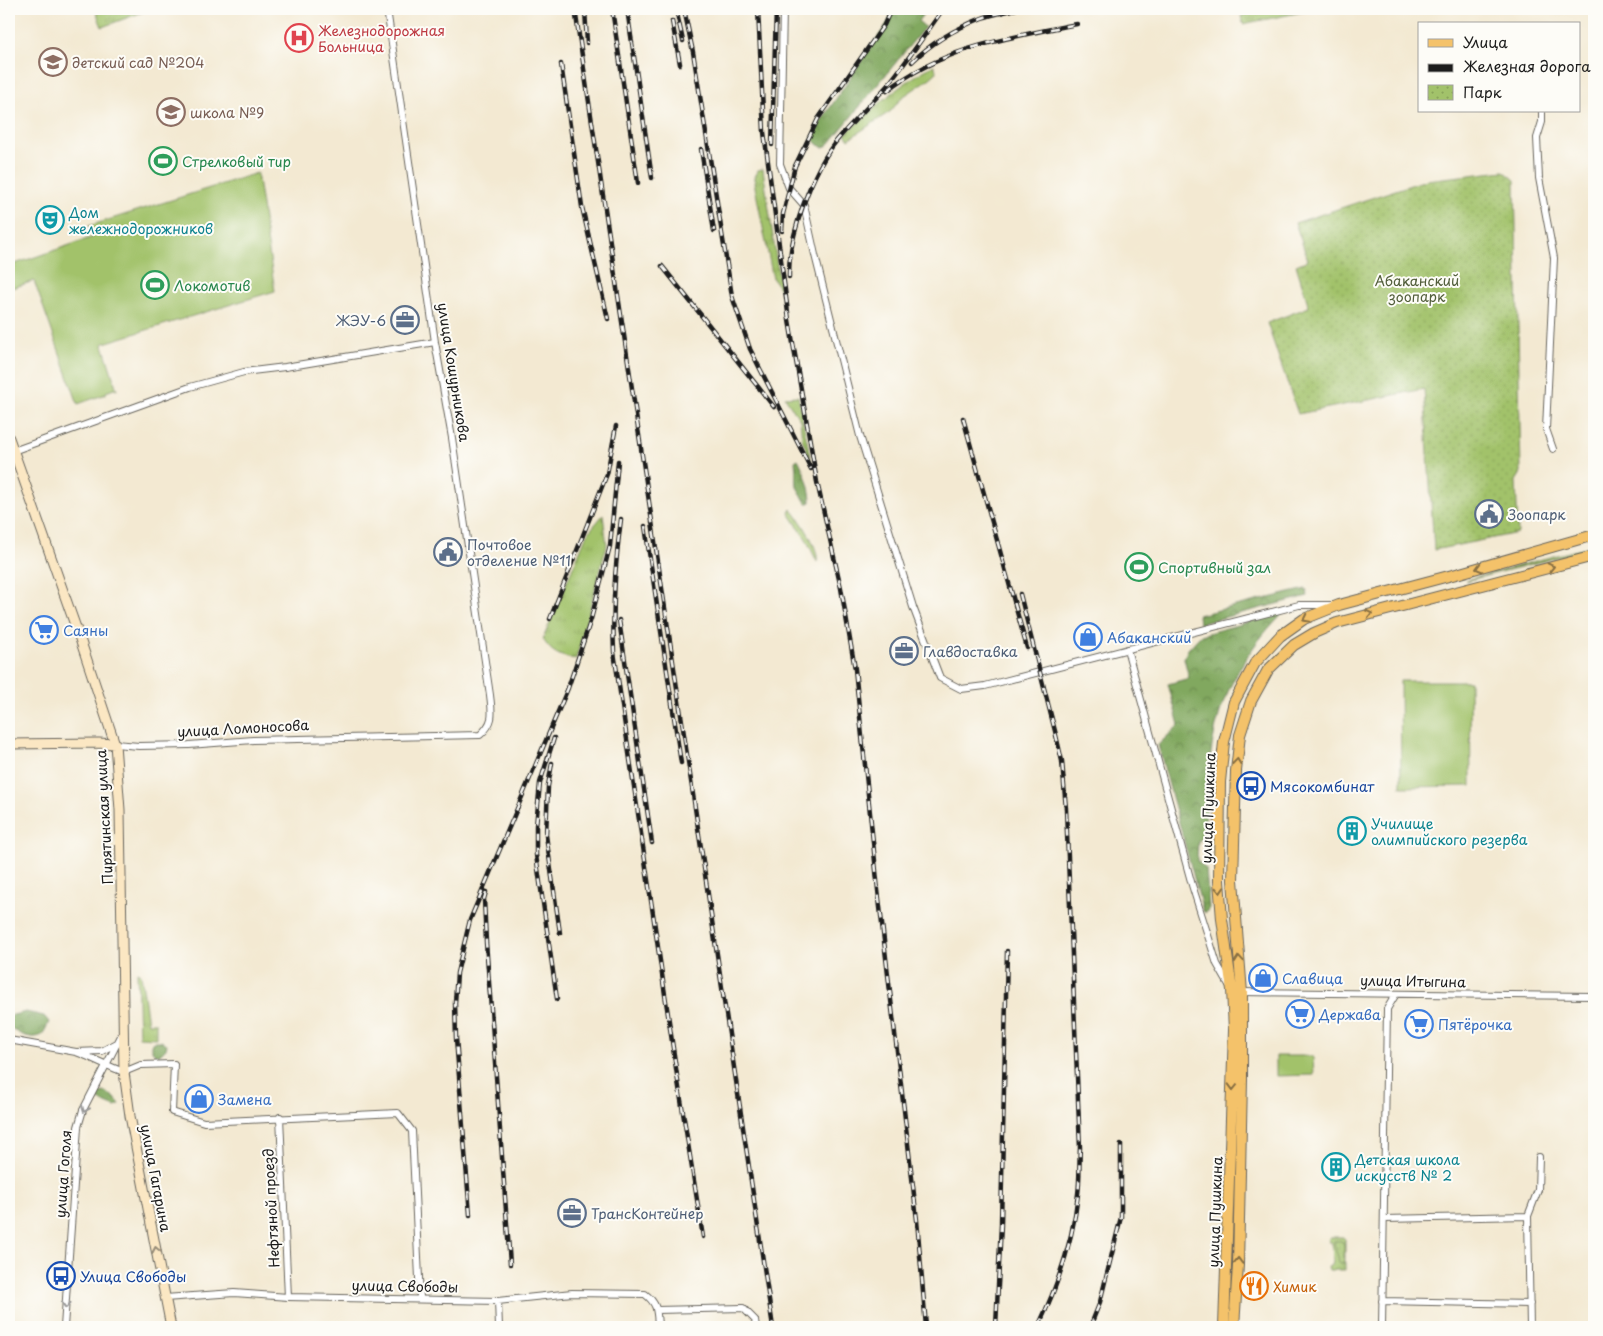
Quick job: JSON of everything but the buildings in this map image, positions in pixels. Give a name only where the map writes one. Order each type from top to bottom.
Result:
[{"type":"main road","name":"улица Пушкина","points":[[1224,1327],[1234,1030],[1237,992],[1222,919],[1219,815],[1224,742],[1234,702],[1255,663],[1280,636],[1304,619],[1340,605],[1460,574],[1594,535]]},
{"type":"main road","name":"улица Пушкина","points":[[1234,1327],[1238,1265],[1242,1080],[1234,880],[1236,771],[1240,735],[1250,701],[1268,670],[1294,645],[1314,633],[1337,623],[1594,556]]},
{"type":"street","name":"улица Кошурникова","points":[[387,9],[435,342],[452,438],[490,695],[492,716],[488,727],[480,735]]},
{"type":"street","points":[[783,9],[780,164],[790,188],[804,205],[860,436],[913,607],[940,678],[961,689],[985,686],[1300,605],[1340,605]]},
{"type":"street","points":[[1542,112],[1542,122],[1537,138],[1539,178],[1554,258],[1546,429],[1553,449]]},
{"type":"street","points":[[13,451],[190,387],[244,372],[435,342]]},
{"type":"street","name":"Пирятинская улица","points":[[9,438],[115,744],[120,810],[122,1032]]},
{"type":"street","points":[[1127,649],[1216,964],[1237,992]]},
{"type":"street","name":"улица Ломоносова","points":[[9,744],[99,743],[138,746],[190,745],[253,740],[480,735]]},
{"type":"street","name":"улица Итыгина","points":[[1237,992],[1594,996]]},
{"type":"street","points":[[1382,1327],[1387,1009],[1396,994]]},
{"type":"street","name":"улица Гоголя","points":[[64,1327],[78,1127],[83,1110],[119,1042],[122,1032]]},
{"type":"street","name":"улица Гагарина","points":[[122,1032],[124,1072],[130,1116],[171,1327]]},
{"type":"street","points":[[9,1040],[76,1052],[95,1058],[107,1066],[124,1072],[141,1065],[174,1064],[172,1112],[204,1122],[398,1112],[412,1131],[420,1299]]},
{"type":"street","points":[[76,1052],[102,1051],[119,1042]]},
{"type":"street","name":"Нефтяной проезд","points":[[280,1118],[288,1297]]},
{"type":"street","points":[[1530,1327],[1528,1216],[1538,1190],[1538,1157]]},
{"type":"street","points":[[1384,1219],[1528,1216]]},
{"type":"street","name":"улица Свободы","points":[[165,1298],[234,1293],[288,1297],[498,1301],[572,1293],[645,1294],[654,1301],[657,1310]]},
{"type":"street","points":[[498,1301],[499,1327]]},
{"type":"street","points":[[1382,1301],[1530,1304]]},
{"type":"street","points":[[658,1327],[657,1310],[743,1308],[755,1324]]},
{"type":"green space","points":[[95,9],[151,9],[102,27]]},
{"type":"green space","points":[[894,9],[927,9],[918,21],[925,27],[829,144],[823,148],[812,139],[823,118],[888,22]]},
{"type":"green space","points":[[1263,9],[1317,9],[1243,24],[1241,16]]},
{"type":"green space","points":[[934,65],[937,72],[929,79],[901,98],[891,111],[849,139],[845,134],[876,106],[898,88]]},
{"type":"green space","points":[[763,169],[781,291],[773,279],[755,187],[755,177],[758,170]]},
{"type":"green space","name":"Абаканский зоопарк","points":[[1504,171],[1515,180],[1521,473],[1516,481],[1518,533],[1434,550],[1424,389],[1298,414],[1267,323],[1309,307],[1296,265],[1308,260],[1295,223],[1426,180]]},
{"type":"green space","name":"Локомотив","points":[[257,173],[275,291],[104,343],[117,390],[114,389],[106,392],[106,394],[78,404],[34,281],[9,289],[9,266],[93,237],[89,226]]},
{"type":"green space","points":[[798,396],[811,461],[802,439],[800,420],[785,397]]},
{"type":"green space","points":[[798,459],[805,474],[811,497],[811,502],[809,503],[806,503],[797,487],[795,461]]},
{"type":"green space","points":[[791,509],[804,526],[812,542],[817,562],[806,539],[789,513]]},
{"type":"green space","points":[[603,515],[607,545],[576,659],[565,657],[556,654],[543,639],[587,534]]},
{"type":"green space","points":[[1594,545],[1594,548],[1466,581],[1466,580]]},
{"type":"green space","points":[[1306,589],[1308,596],[1199,624],[1198,615]]},
{"type":"green space","points":[[1284,612],[1246,658],[1225,698],[1216,727],[1210,759],[1204,838],[1198,841],[1197,861],[1206,869],[1209,908],[1206,913],[1203,911],[1158,745],[1179,725],[1168,684],[1189,678],[1184,658],[1188,649],[1201,635]]},
{"type":"green space","points":[[1400,681],[1470,681],[1471,786],[1401,787]]},
{"type":"green space","points":[[137,972],[141,974],[148,1023],[156,1023],[156,1038],[139,1037]]},
{"type":"green space","points":[[26,1012],[44,1016],[49,1022],[40,1036],[23,1035],[9,1026],[9,1016]]},
{"type":"green space","points":[[155,1041],[167,1044],[166,1049],[161,1054],[156,1055],[152,1051],[152,1043]]},
{"type":"green space","points":[[1276,1056],[1313,1056],[1314,1075],[1276,1076]]},
{"type":"green space","points":[[105,1092],[114,1097],[120,1104],[115,1107],[94,1098],[97,1093]]},
{"type":"green space","points":[[1330,1237],[1343,1237],[1345,1239],[1345,1270],[1329,1270],[1328,1267],[1333,1262],[1332,1243],[1328,1240]]},
{"type":"green space","points":[[1334,1241],[1344,1243],[1344,1264],[1339,1264]]},
{"type":"railway","points":[[575,9],[773,1327]]},
{"type":"railway","points":[[585,9],[587,43]]},
{"type":"railway","points":[[612,9],[638,183]]},
{"type":"railway","points":[[627,9],[652,178]]},
{"type":"railway","points":[[676,9],[683,41]]},
{"type":"railway","points":[[684,9],[693,52],[732,296],[750,349],[811,469]]},
{"type":"railway","points":[[758,9],[764,132],[789,320],[817,482],[841,588],[855,669],[878,890],[917,1220],[926,1327]]},
{"type":"railway","points":[[772,145],[776,9]]},
{"type":"railway","points":[[782,231],[783,214],[795,166],[818,119],[884,25],[891,9]]},
{"type":"railway","points":[[789,277],[797,224],[811,186],[828,152],[887,86],[943,9]]},
{"type":"railway","points":[[912,62],[936,42],[963,26],[986,17],[1016,9]]},
{"type":"railway","points":[[672,21],[680,64]]},
{"type":"railway","points":[[887,91],[908,76],[953,54],[977,46],[1077,24]]},
{"type":"railway","points":[[561,64],[582,207],[608,319]]},
{"type":"railway","points":[[701,149],[714,231]]},
{"type":"railway","points":[[662,266],[774,407]]},
{"type":"railway","points":[[963,418],[1027,648]]},
{"type":"railway","points":[[550,619],[607,474],[616,426]]},
{"type":"railway","points":[[470,1215],[456,1038],[455,1003],[457,973],[470,920],[568,688],[591,619],[610,546],[618,461]]},
{"type":"railway","points":[[621,519],[614,586],[614,652],[703,1237]]},
{"type":"railway","points":[[645,526],[681,763]]},
{"type":"railway","points":[[1020,594],[1062,761],[1066,809],[1080,1148],[1079,1188],[1072,1229],[1058,1279],[1038,1327]]},
{"type":"railway","points":[[619,620],[652,843]]},
{"type":"railway","points":[[554,738],[540,783],[536,826],[536,855],[557,999]]},
{"type":"railway","points":[[552,763],[548,786],[546,835],[560,933]]},
{"type":"railway","points":[[486,892],[484,899],[486,942],[510,1264]]},
{"type":"railway","points":[[996,1327],[1001,1224],[1007,951]]},
{"type":"railway","points":[[1090,1327],[1100,1302],[1121,1217],[1121,1144]]},
{"type":"place","name":"Железнодорожная Больница","points":[[299,38]]},
{"type":"place","name":"детский сад №204","points":[[53,62]]},
{"type":"place","name":"школа №9","points":[[171,112]]},
{"type":"place","name":"Стрелковый тир","points":[[163,161]]},
{"type":"place","name":"Дом жележнодорожников","points":[[50,220]]},
{"type":"place","name":"Локомотив","points":[[155,285]]},
{"type":"place","name":"ЖЭУ-6","points":[[405,320]]},
{"type":"place","name":"Зоопарк","points":[[1489,514]]},
{"type":"place","name":"Почтовое отделение №11","points":[[448,552]]},
{"type":"place","name":"Спортивный зал","points":[[1139,567]]},
{"type":"place","name":"Саяны","points":[[44,630]]},
{"type":"place","name":"Абаканский","points":[[1088,637]]},
{"type":"place","name":"Главдоставка","points":[[904,651]]},
{"type":"place","name":"Мясокомбинат","points":[[1251,786]]},
{"type":"place","name":"Училище олимпийского резерва","points":[[1352,831]]},
{"type":"place","name":"Славица","points":[[1263,978]]},
{"type":"place","name":"Держава","points":[[1300,1014]]},
{"type":"place","name":"Пятёрочка","points":[[1419,1024]]},
{"type":"place","name":"Замена","points":[[199,1099]]},
{"type":"place","name":"Детская школа искусств № 2","points":[[1336,1167]]},
{"type":"place","name":"ТрансКонтейнер","points":[[572,1213]]},
{"type":"place","name":"Улица Свободы","points":[[61,1276]]},
{"type":"place","name":"Химик","points":[[1254,1286]]}]
